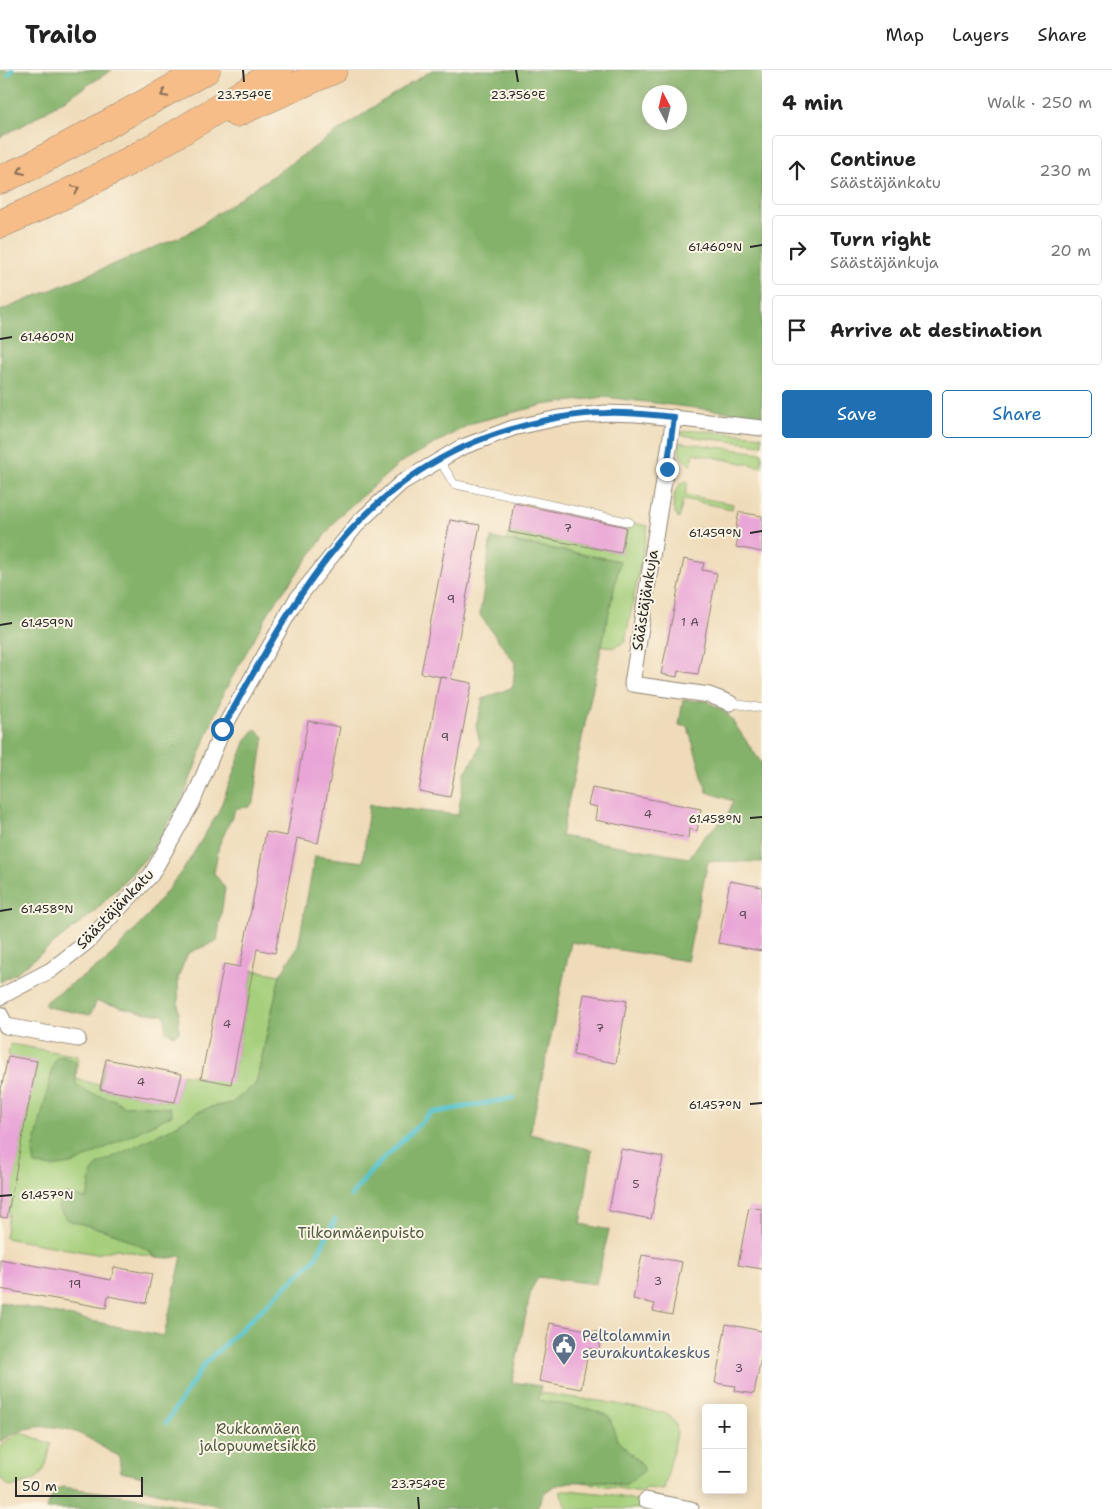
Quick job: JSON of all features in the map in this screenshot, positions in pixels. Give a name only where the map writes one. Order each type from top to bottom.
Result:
[{"type":"highway","points":[[0,180],[31,166],[206,70]]},
{"type":"highway","points":[[0,224],[58,198],[132,159],[223,107],[279,70]]},
{"type":"highway","points":[[132,159],[333,70]]},
{"type":"street","name":"Säästäjänkatu","points":[[0,997],[50,970],[86,942],[151,875],[192,804],[222,729],[296,600],[344,540],[380,500],[417,471],[489,436],[558,418],[606,413],[674,417],[762,428]]},
{"type":"street","name":"Säästäjänkuja","points":[[674,417],[632,684],[709,694],[730,703]]},
{"type":"street","points":[[0,1014],[6,1026],[78,1039]]},
{"type":"street","points":[[646,1500],[691,1509]]},
{"type":"lane","points":[[439,460],[454,484],[629,522]]},
{"type":"lane","points":[[451,494],[454,484]]},
{"type":"lane","points":[[730,703],[762,708]]},
{"type":"green space","points":[[0,70],[112,70],[27,123],[0,137]]},
{"type":"green space","points":[[432,70],[762,70],[762,416],[604,397],[543,405],[472,423],[400,463],[339,516],[270,610],[223,694],[183,798],[149,855],[93,913],[16,973],[0,982],[0,311],[187,234],[378,104]]},
{"type":"green space","points":[[696,430],[762,436],[762,445],[679,435],[682,432]]},
{"type":"green space","points":[[679,442],[762,453],[762,467],[693,453],[691,466],[680,456]]},
{"type":"green space","points":[[688,481],[685,495],[733,504],[732,509],[683,499],[679,519],[673,509],[675,492],[681,483]]},
{"type":"green space","points":[[629,522],[648,526],[625,642],[612,648],[602,645],[619,561],[506,540],[509,532],[621,553]]},
{"type":"green space","name":"Tilkonmäenpuisto","points":[[491,538],[620,561],[561,836],[689,858],[703,838],[728,815],[733,801],[707,792],[688,727],[679,725],[683,700],[707,701],[727,713],[762,764],[762,862],[708,861],[687,961],[571,942],[530,1134],[592,1150],[581,1224],[609,1230],[596,1284],[538,1277],[531,1290],[512,1382],[541,1386],[538,1400],[590,1409],[609,1416],[617,1440],[643,1466],[644,1471],[625,1485],[607,1481],[569,1482],[554,1486],[544,1493],[536,1509],[233,1509],[143,1489],[143,1477],[121,1472],[119,1456],[83,1435],[58,1427],[27,1429],[9,1436],[0,1442],[0,1302],[164,1336],[182,1256],[169,1258],[155,1257],[150,1251],[114,1233],[67,1220],[58,1207],[60,1199],[66,1194],[87,1199],[92,1172],[99,1164],[172,1128],[196,1113],[211,1107],[232,1103],[256,1084],[280,975],[298,946],[315,856],[363,862],[369,805],[458,815],[465,772],[476,756],[480,743],[476,726],[483,699],[513,687],[515,663],[480,615]]},
{"type":"green space","points":[[254,730],[257,730],[264,737],[254,801],[249,807],[236,808],[219,845],[214,873],[225,888],[217,941],[188,953],[178,977],[179,1032],[174,1035],[166,1031],[165,1015],[141,1012],[97,1001],[90,1015],[47,1007],[44,1004],[46,1001],[105,962],[146,918],[185,867],[218,813],[246,740]]},
{"type":"green space","points":[[253,970],[280,975],[256,1084],[232,1103],[211,1107],[196,1113],[172,1128],[91,1226],[134,1241],[155,1257],[117,1249],[96,1254],[5,1238],[9,1214],[7,1214],[37,1062],[8,1056],[10,1044],[78,1056],[76,1079],[99,1085],[106,1059],[100,1089],[175,1102],[182,1074],[231,1083]]},
{"type":"green space","points":[[60,1056],[75,1061],[76,1084],[90,1093],[115,1100],[123,1106],[140,1105],[170,1108],[172,1115],[75,1163],[53,1167],[35,1165],[33,1152],[55,1059]]},
{"type":"green space","points":[[539,1393],[606,1402],[668,1414],[676,1424],[677,1434],[664,1490],[647,1488],[641,1492],[576,1481],[607,1481],[619,1485],[537,1400]]},
{"type":"green space","points":[[20,1432],[51,1444],[44,1470],[40,1475],[29,1482],[10,1487],[0,1478],[0,1445]]},
{"type":"green space","points":[[63,1487],[141,1498],[197,1509],[46,1509],[55,1490]]},
{"type":"green space","points":[[567,1490],[608,1494],[639,1501],[638,1509],[568,1509],[560,1492]]},
{"type":"building","points":[[514,503],[626,527],[621,553],[509,532]]},
{"type":"building","points":[[739,512],[762,516],[762,552],[736,547],[739,533],[735,532]]},
{"type":"building","points":[[450,520],[480,525],[451,679],[472,683],[450,797],[419,791],[440,677],[447,678],[421,673]]},
{"type":"building","points":[[684,559],[704,563],[702,570],[717,573],[698,674],[678,671],[677,677],[661,674]]},
{"type":"building","points":[[308,721],[340,727],[318,843],[297,838],[275,953],[257,949],[231,1084],[201,1078],[224,964],[240,967],[266,832],[287,836]]},
{"type":"building","points":[[592,788],[701,809],[697,831],[689,829],[688,838],[595,820],[597,807],[588,805]]},
{"type":"building","points":[[730,881],[762,887],[762,951],[718,943]]},
{"type":"building","points":[[584,994],[627,1001],[616,1063],[573,1055]]},
{"type":"building","points":[[8,1056],[37,1061],[7,1218],[0,1217],[0,1095]]},
{"type":"building","points":[[106,1059],[182,1074],[175,1102],[100,1089]]},
{"type":"building","points":[[621,1149],[663,1157],[651,1219],[609,1211]]},
{"type":"building","points":[[749,1207],[762,1209],[762,1269],[738,1265]]},
{"type":"building","points":[[642,1255],[682,1262],[672,1315],[653,1311],[655,1304],[633,1299]]},
{"type":"building","points":[[0,1259],[111,1280],[114,1267],[152,1274],[146,1303],[108,1296],[106,1308],[0,1289]]},
{"type":"building","name":"Peltolammin seurakuntakeskus","points":[[550,1323],[602,1333],[599,1350],[589,1348],[581,1389],[539,1381]]},
{"type":"building","points":[[726,1324],[762,1331],[762,1353],[754,1394],[735,1391],[736,1386],[715,1383]]},
{"type":"waterway","points":[[9,74],[12,70]]},
{"type":"waterway","points":[[351,1196],[371,1171],[431,1113],[514,1098]]},
{"type":"waterway","points":[[166,1423],[206,1362],[315,1259],[335,1220]]},
{"type":"place","name":"Peltolammin seurakuntakeskus","points":[[564,1366]]},
{"type":"route","points":[[222,729],[296,600],[317,572],[380,500],[417,471],[460,448],[513,428],[539,421],[606,413],[674,417],[667,469]]},
{"type":"park label","name":"Rukkamäen jalopuumetsikkö","points":[[258,1438]]}]
